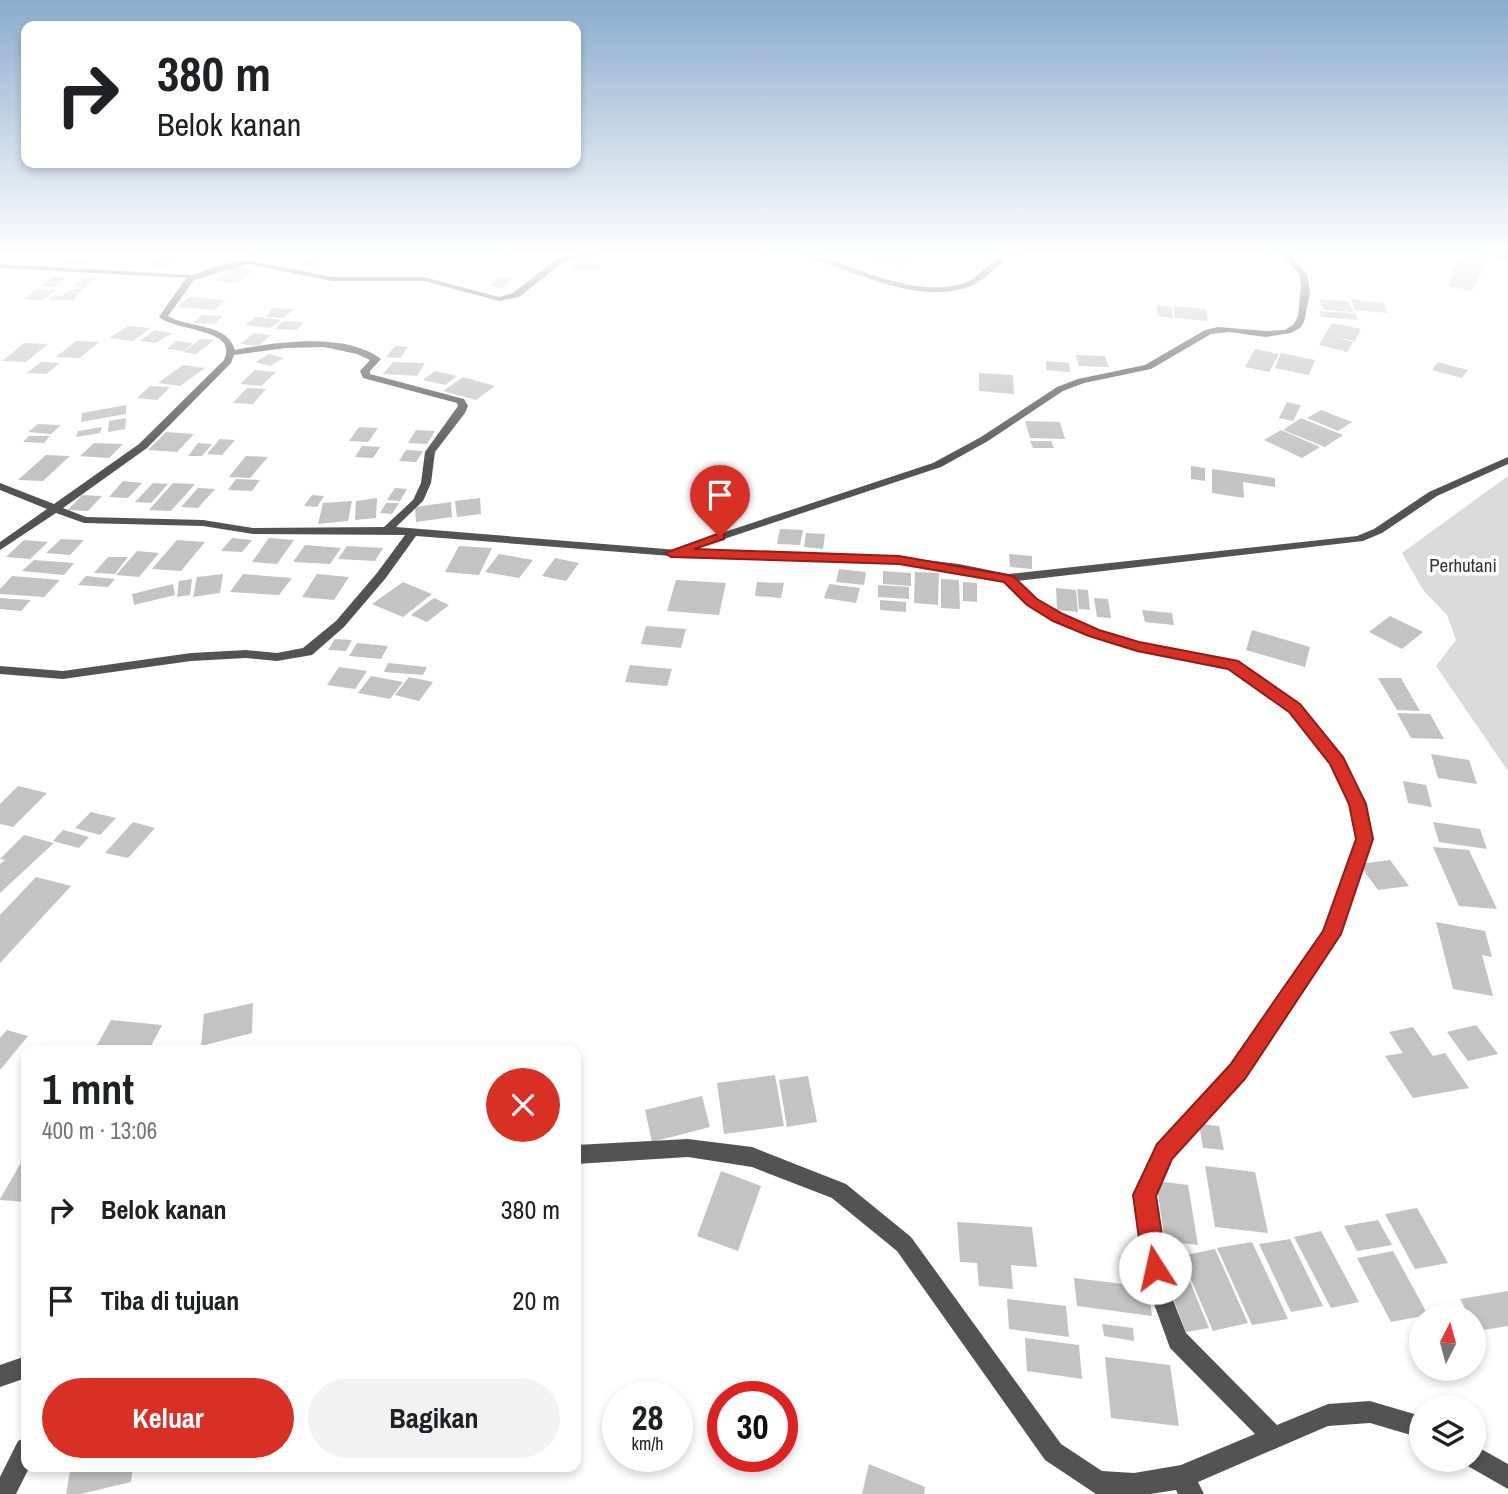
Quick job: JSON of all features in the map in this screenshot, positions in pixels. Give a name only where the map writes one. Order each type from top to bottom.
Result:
[{"type":"street","points":[[0,547],[58,509],[159,432],[228,361],[232,353],[229,340],[222,335],[176,324]]},
{"type":"street","points":[[671,553],[937,465],[963,454],[1062,388],[1122,375],[1165,361],[1204,333],[1225,330],[1268,333],[1292,329],[1300,324]]},
{"type":"street","points":[[232,353],[288,344],[340,348],[376,359],[365,371],[366,376],[461,401],[460,412],[430,452],[425,490],[418,501],[387,530]]},
{"type":"street","points":[[0,486],[85,520],[203,523],[253,531],[414,531],[671,553],[899,560],[1008,579],[1359,539],[1378,531],[1433,494],[1508,460]]},
{"type":"street","points":[[0,670],[63,675],[191,657],[246,654],[277,657],[307,652],[340,624],[381,576],[414,531]]},
{"type":"street","points":[[1008,579],[1032,602],[1058,618],[1094,633],[1137,647],[1232,664],[1247,673],[1294,708],[1337,761],[1357,804],[1364,839],[1332,934],[1238,1072],[1164,1151],[1144,1195],[1159,1290],[1178,1340],[1274,1438]]},
{"type":"street","points":[[581,1155],[688,1148],[752,1157],[839,1191],[904,1244],[1053,1452],[1098,1483],[1186,1485],[1274,1438],[1328,1415],[1370,1412],[1409,1423]]},
{"type":"street","points":[[0,1376],[21,1369]]},
{"type":"street","points":[[4,1494],[21,1459]]},
{"type":"street","points":[[1486,1464],[1508,1477]]},
{"type":"green space","name":"Perhutani","points":[[1508,476],[1508,771],[1436,666],[1456,640],[1447,615],[1423,590],[1402,553]]},
{"type":"building","points":[[247,324],[276,324],[270,328],[245,325]]},
{"type":"building","points":[[280,324],[302,324],[297,330],[275,329]]},
{"type":"building","points":[[1332,324],[1361,329],[1355,341],[1334,337],[1353,342],[1347,352],[1319,345]]},
{"type":"building","points":[[128,326],[151,328],[133,341],[109,338]]},
{"type":"building","points":[[155,330],[172,333],[156,343],[139,341]]},
{"type":"building","points":[[254,333],[271,335],[258,346],[240,344]]},
{"type":"building","points":[[201,339],[214,340],[196,354],[183,352]]},
{"type":"building","points":[[76,341],[99,342],[80,358],[56,357]]},
{"type":"building","points":[[176,341],[193,343],[184,351],[167,349]]},
{"type":"building","points":[[24,343],[48,344],[26,362],[2,361]]},
{"type":"building","points":[[395,346],[408,347],[400,358],[386,357]]},
{"type":"building","points":[[1255,349],[1279,354],[1269,372],[1245,367]]},
{"type":"building","points":[[1281,353],[1315,360],[1309,375],[1275,368]]},
{"type":"building","points":[[269,354],[284,358],[270,366],[255,362]]},
{"type":"building","points":[[1076,355],[1105,356],[1109,367],[1079,366]]},
{"type":"building","points":[[1046,361],[1069,363],[1070,372],[1046,370]]},
{"type":"building","points":[[41,362],[60,363],[46,374],[27,373]]},
{"type":"building","points":[[393,362],[425,363],[417,376],[383,374]]},
{"type":"building","points":[[1438,362],[1468,370],[1462,378],[1432,370]]},
{"type":"building","points":[[183,365],[205,368],[180,386],[158,383]]},
{"type":"building","points":[[255,370],[276,372],[261,386],[240,384]]},
{"type":"building","points":[[435,371],[457,376],[445,385],[423,380]]},
{"type":"building","points":[[979,373],[1013,375],[1014,394],[979,391]]},
{"type":"building","points":[[463,377],[495,386],[476,400],[443,391]]},
{"type":"building","points":[[150,386],[170,387],[157,400],[137,398]]},
{"type":"building","points":[[247,388],[266,389],[253,404],[233,403]]},
{"type":"building","points":[[1287,402],[1301,405],[1293,421],[1279,418]]},
{"type":"building","points":[[126,405],[126,414],[81,422],[82,413]]},
{"type":"building","points":[[1321,410],[1352,422],[1338,431],[1307,418]]},
{"type":"building","points":[[126,418],[125,429],[108,432],[109,421]]},
{"type":"building","points":[[1301,418],[1343,435],[1325,447],[1283,430]]},
{"type":"building","points":[[1025,421],[1060,422],[1065,439],[1030,438]]},
{"type":"building","points":[[38,424],[61,425],[51,434],[28,432]]},
{"type":"building","points":[[102,427],[100,433],[76,437],[78,431]]},
{"type":"building","points":[[359,427],[378,428],[368,442],[349,441]]},
{"type":"building","points":[[416,430],[435,431],[427,444],[408,443]]},
{"type":"building","points":[[1281,430],[1320,447],[1302,458],[1264,440]]},
{"type":"building","points":[[166,432],[194,434],[177,452],[148,450]]},
{"type":"building","points":[[29,436],[50,436],[44,443],[23,442]]},
{"type":"building","points":[[220,439],[235,440],[222,455],[207,454]]},
{"type":"building","points":[[1030,441],[1051,441],[1054,448],[1033,448]]},
{"type":"building","points":[[94,443],[123,444],[109,458],[80,456]]},
{"type":"building","points":[[198,443],[212,444],[202,456],[188,456]]},
{"type":"building","points":[[362,446],[380,447],[373,458],[355,457]]},
{"type":"building","points":[[406,450],[423,451],[416,462],[399,461]]},
{"type":"building","points":[[46,455],[70,456],[43,481],[18,480]]},
{"type":"building","points":[[246,456],[268,457],[250,478],[229,477]]},
{"type":"building","points":[[1191,466],[1205,468],[1205,481],[1191,479]]},
{"type":"building","points":[[1212,469],[1275,478],[1275,487],[1243,482],[1244,498],[1212,493]]},
{"type":"building","points":[[236,479],[260,480],[252,491],[228,490]]},
{"type":"building","points":[[123,481],[142,483],[128,498],[109,497]]},
{"type":"building","points":[[153,483],[168,484],[151,503],[135,502]]},
{"type":"building","points":[[173,483],[195,484],[171,511],[149,510]]},
{"type":"building","points":[[198,488],[215,489],[198,508],[181,507]]},
{"type":"building","points":[[395,488],[407,489],[400,501],[387,500]]},
{"type":"building","points":[[82,495],[102,496],[88,511],[68,510]]},
{"type":"building","points":[[312,495],[324,496],[317,507],[304,506]]},
{"type":"building","points":[[377,498],[376,518],[355,520],[356,501]]},
{"type":"building","points":[[480,498],[481,514],[457,517],[455,501]]},
{"type":"building","points":[[352,501],[348,521],[318,524],[323,503]]},
{"type":"building","points":[[451,502],[452,517],[416,522],[415,507]]},
{"type":"building","points":[[386,503],[399,503],[392,514],[380,513]]},
{"type":"building","points":[[780,529],[803,530],[800,545],[777,544]]},
{"type":"building","points":[[806,533],[825,534],[823,549],[804,547]]},
{"type":"building","points":[[232,538],[252,540],[242,552],[221,551]]},
{"type":"building","points":[[269,538],[294,540],[277,564],[252,562]]},
{"type":"building","points":[[61,539],[84,540],[70,555],[46,553]]},
{"type":"building","points":[[24,540],[48,542],[30,559],[6,557]]},
{"type":"building","points":[[177,540],[205,542],[181,571],[152,569]]},
{"type":"building","points":[[305,545],[341,548],[330,564],[293,562]]},
{"type":"building","points":[[347,546],[383,548],[375,561],[338,559]]},
{"type":"building","points":[[459,546],[492,548],[479,575],[445,572]]},
{"type":"building","points":[[137,551],[159,553],[139,577],[116,575]]},
{"type":"building","points":[[499,554],[533,560],[519,578],[485,572]]},
{"type":"building","points":[[1009,554],[1032,556],[1032,569],[1010,567]]},
{"type":"building","points":[[108,557],[128,557],[115,574],[94,573]]},
{"type":"building","points":[[555,558],[579,563],[566,581],[542,576]]},
{"type":"building","points":[[34,560],[74,563],[64,575],[22,571]]},
{"type":"building","points":[[839,569],[866,572],[864,585],[836,582]]},
{"type":"building","points":[[883,571],[911,573],[911,586],[883,584]]},
{"type":"building","points":[[915,572],[939,573],[938,605],[914,603]]},
{"type":"building","points":[[223,574],[220,593],[193,597],[197,577]]},
{"type":"building","points":[[243,574],[292,578],[279,595],[230,592]]},
{"type":"building","points":[[317,574],[349,577],[334,600],[302,597]]},
{"type":"building","points":[[12,576],[60,580],[44,597],[0,594],[0,589]]},
{"type":"building","points":[[86,576],[115,579],[108,587],[78,585]]},
{"type":"building","points":[[192,579],[190,595],[177,597],[179,581]]},
{"type":"building","points":[[941,579],[959,580],[960,609],[941,608]]},
{"type":"building","points":[[676,580],[726,583],[719,615],[667,611]]},
{"type":"building","points":[[403,582],[432,594],[403,617],[372,604]]},
{"type":"building","points":[[757,582],[784,583],[781,598],[755,596]]},
{"type":"building","points":[[963,582],[977,583],[977,602],[963,601]]},
{"type":"building","points":[[173,584],[175,595],[134,605],[132,594]]},
{"type":"building","points":[[829,584],[860,588],[856,603],[824,598]]},
{"type":"building","points":[[878,585],[909,587],[909,599],[878,597]]},
{"type":"building","points":[[1056,588],[1076,590],[1078,612],[1057,610]]},
{"type":"building","points":[[1077,589],[1088,590],[1090,610],[1079,609]]},
{"type":"building","points":[[0,598],[31,600],[21,611],[0,609]]},
{"type":"building","points":[[434,598],[449,605],[427,622],[411,615]]},
{"type":"building","points":[[1094,598],[1108,599],[1111,618],[1097,617]]},
{"type":"building","points":[[880,600],[906,602],[906,612],[880,610]]},
{"type":"building","points":[[1142,610],[1172,613],[1174,625],[1145,622]]},
{"type":"building","points":[[1390,616],[1423,632],[1402,649],[1369,632]]},
{"type":"building","points":[[646,626],[686,629],[681,648],[641,644]]},
{"type":"building","points":[[1252,630],[1310,647],[1305,667],[1246,650]]},
{"type":"building","points":[[335,639],[352,640],[346,651],[328,650]]},
{"type":"building","points":[[357,643],[388,646],[381,659],[349,656]]},
{"type":"building","points":[[388,663],[427,667],[423,675],[384,672]]},
{"type":"building","points":[[630,665],[672,669],[667,686],[625,682]]},
{"type":"building","points":[[339,667],[367,671],[355,689],[327,685]]},
{"type":"building","points":[[371,676],[403,682],[390,699],[358,693]]},
{"type":"building","points":[[409,677],[433,682],[419,701],[395,695]]},
{"type":"building","points":[[1378,678],[1401,678],[1420,711],[1397,710]]},
{"type":"building","points":[[1397,713],[1430,714],[1444,739],[1411,738]]},
{"type":"building","points":[[1431,754],[1469,760],[1477,784],[1438,778]]},
{"type":"building","points":[[1403,781],[1426,785],[1432,807],[1408,803]]},
{"type":"building","points":[[18,786],[47,793],[13,827],[0,824],[0,804]]},
{"type":"building","points":[[91,812],[116,818],[100,835],[75,828]]},
{"type":"building","points":[[133,822],[155,828],[128,858],[105,853]]},
{"type":"building","points":[[1433,822],[1480,829],[1487,849],[1439,842]]},
{"type":"building","points":[[63,830],[89,837],[79,848],[53,841]]},
{"type":"building","points":[[24,835],[54,843],[0,893],[0,864],[5,860],[0,859]]},
{"type":"building","points":[[1433,847],[1469,850],[1497,909],[1459,906]]},
{"type":"building","points":[[1390,860],[1409,886],[1378,890],[1359,864]]},
{"type":"building","points":[[36,877],[71,886],[0,963],[0,915]]},
{"type":"building","points":[[1436,922],[1485,931],[1492,957],[1482,955],[1493,996],[1453,989]]},
{"type":"building","points":[[253,1003],[252,1033],[201,1045],[204,1014]]},
{"type":"building","points":[[111,1020],[162,1025],[152,1045],[97,1045]]},
{"type":"building","points":[[1476,1025],[1498,1054],[1468,1061],[1447,1032]]},
{"type":"building","points":[[1413,1027],[1433,1056],[1445,1053],[1469,1088],[1413,1098],[1385,1056],[1403,1053],[1389,1032]]},
{"type":"building","points":[[7,1030],[28,1036],[0,1070],[0,1038]]},
{"type":"building","points":[[775,1075],[784,1126],[724,1134],[717,1083]]},
{"type":"building","points":[[808,1076],[817,1122],[787,1127],[779,1080]]},
{"type":"building","points":[[702,1096],[710,1127],[652,1142],[645,1110]]},
{"type":"building","points":[[1199,1124],[1219,1126],[1224,1150],[1203,1148]]},
{"type":"building","points":[[21,1163],[21,1202],[0,1199]]},
{"type":"building","points":[[1205,1166],[1255,1172],[1268,1233],[1215,1227]]},
{"type":"building","points":[[721,1171],[761,1186],[738,1251],[697,1236]]},
{"type":"building","points":[[1156,1181],[1188,1185],[1198,1245],[1165,1241]]},
{"type":"building","points":[[1417,1208],[1448,1263],[1415,1269],[1385,1214]]},
{"type":"building","points":[[1378,1220],[1392,1245],[1357,1251],[1344,1226]]},
{"type":"building","points":[[957,1222],[1032,1227],[1037,1267],[1011,1265],[1013,1289],[979,1286],[977,1263],[960,1262]]},
{"type":"building","points":[[1321,1231],[1359,1302],[1331,1308],[1294,1237]]},
{"type":"building","points":[[1290,1239],[1323,1306],[1291,1312],[1259,1244]]},
{"type":"building","points":[[1252,1242],[1288,1319],[1252,1325],[1217,1248]]},
{"type":"building","points":[[1215,1249],[1248,1323],[1213,1331],[1181,1256]]},
{"type":"building","points":[[1393,1251],[1422,1304],[1409,1304],[1409,1319],[1391,1322],[1357,1258]]},
{"type":"building","points":[[1181,1260],[1209,1328],[1186,1332],[1160,1264]]},
{"type":"building","points":[[1074,1278],[1148,1287],[1152,1316],[1077,1306]]},
{"type":"building","points":[[1508,1291],[1508,1326],[1486,1330],[1486,1304],[1463,1304],[1460,1299]]},
{"type":"building","points":[[1007,1299],[1066,1306],[1069,1337],[1009,1329]]},
{"type":"building","points":[[1102,1324],[1133,1328],[1134,1341],[1104,1336]]},
{"type":"building","points":[[1025,1338],[1079,1345],[1082,1379],[1027,1371]]},
{"type":"building","points":[[1105,1357],[1170,1365],[1179,1426],[1111,1418]]},
{"type":"building","points":[[869,1464],[925,1487],[924,1494],[862,1494]]},
{"type":"building","points":[[70,1472],[132,1472],[131,1482],[81,1494],[66,1494]]},
{"type":"route","points":[[720,537],[671,553],[899,560],[959,568],[1008,579],[1032,602],[1058,618],[1094,633],[1137,647],[1232,664],[1294,708],[1337,761],[1357,804],[1364,839],[1332,934],[1238,1072],[1164,1151],[1144,1195],[1155,1268]]}]
